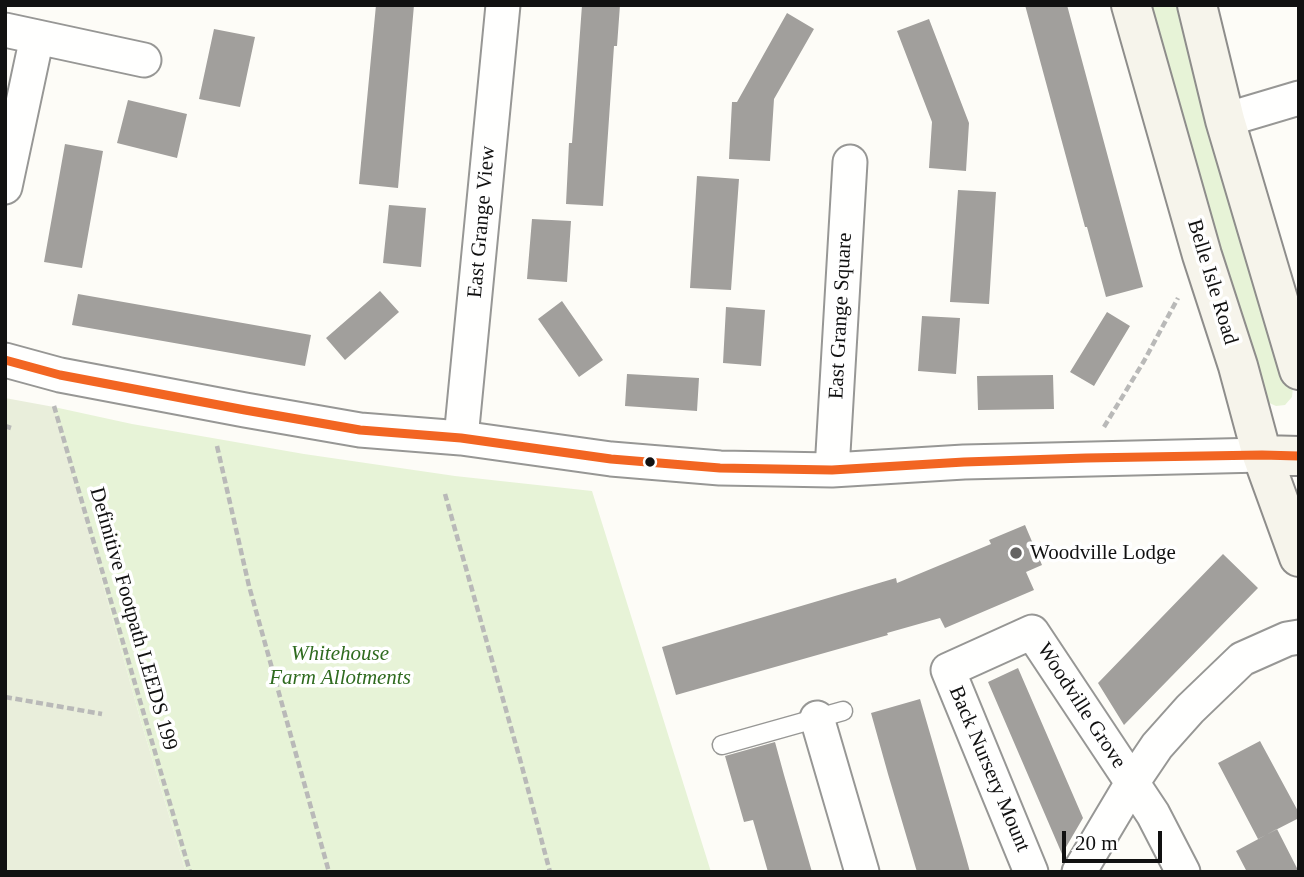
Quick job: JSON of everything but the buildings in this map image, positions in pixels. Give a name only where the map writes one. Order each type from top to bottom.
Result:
[{"type":"street","name":"East Grange View","points":[[461,438],[503,5]]},
{"type":"street","name":"Belle Isle Road","points":[[1131,5],[1202,255],[1238,366],[1280,455],[1299,557]]},
{"type":"street","points":[[1197,5],[1225,120],[1299,370]]},
{"type":"street","points":[[5,187],[21,34],[144,60]]},
{"type":"street","points":[[1225,120],[1299,98]]},
{"type":"street","name":"East Grange Square","points":[[832,470],[850,162]]},
{"type":"street","points":[[5,360],[60,374],[360,430],[461,438],[611,459],[720,468],[832,470],[964,462],[1280,455]]},
{"type":"street","name":"Woodville Grove","points":[[990,651],[1032,632],[1132,783]]},
{"type":"street","points":[[1079,872],[1132,783],[1157,746],[1189,709],[1242,659],[1287,639],[1299,637]]},
{"type":"street","name":"Back Nursery Mount","points":[[990,651],[948,670],[1031,872]]},
{"type":"street","points":[[830,714],[862,872]]},
{"type":"street","points":[[1132,783],[1153,814],[1183,872]]},
{"type":"lane","points":[[722,745],[830,714]]},
{"type":"path","points":[[1086,458],[1144,361],[1202,255]]},
{"type":"path","name":"Definitive Footpath LEEDS 199","points":[[60,374],[54,407],[190,872]]},
{"type":"path","points":[[217,446],[249,586],[330,872]]},
{"type":"path","points":[[445,494],[550,872]]},
{"type":"path","points":[[5,697],[102,714]]},
{"type":"green space","points":[[1149,5],[1183,5],[1293,387],[1292,397],[1285,405],[1276,406],[1267,402],[1214,240]]},
{"type":"green space","points":[[5,398],[54,407],[140,718],[186,872],[5,872]]},
{"type":"green space","name":"Whitehouse Farm Allotments","points":[[54,407],[132,424],[304,454],[455,476],[592,491],[711,872],[186,872],[140,718]]},
{"type":"transit line","points":[[5,360],[60,375],[360,430],[461,438],[611,459],[720,468],[832,470],[1086,458],[1299,456]]},
{"type":"place","name":"Woodville Lodge","points":[[1016,553]]}]
